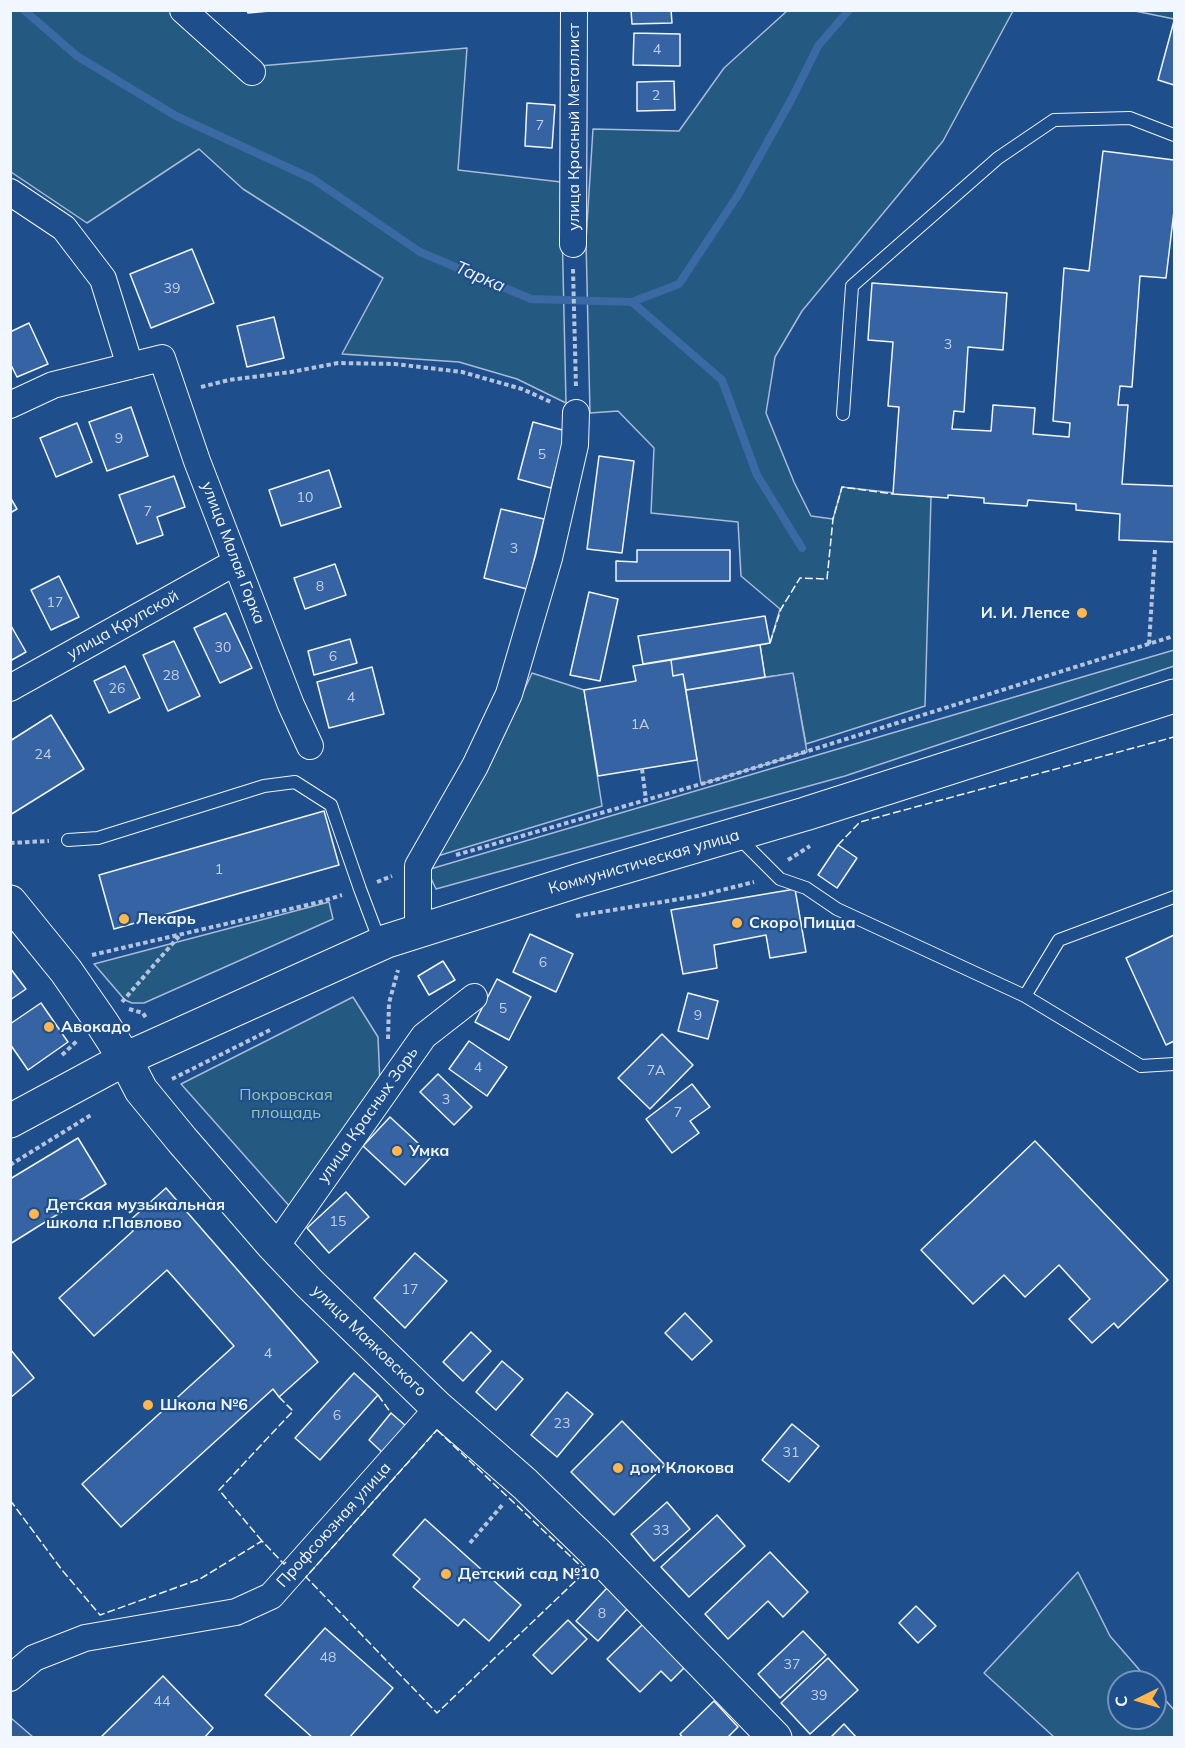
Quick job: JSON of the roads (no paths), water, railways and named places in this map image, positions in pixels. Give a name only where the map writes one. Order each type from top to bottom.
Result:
[{"type":"main road","name":"Коммунистическая улица","points":[[10,1121],[125,1059],[381,944],[580,879],[736,835],[1174,696]]},
{"type":"main road","name":"улица Маяковского","points":[[10,902],[66,971],[125,1059],[141,1090],[273,1245],[438,1408],[525,1484],[594,1551],[775,1737]]},
{"type":"street","points":[[183,10],[252,72]]},
{"type":"street","name":"улица Красный Металлист","points":[[573,244],[574,10]]},
{"type":"street","points":[[10,192],[64,228],[103,279],[130,366],[53,385],[10,405]]},
{"type":"street","name":"улица Малая Горка","points":[[130,366],[162,358],[197,461],[291,705],[310,747]]},
{"type":"street","points":[[418,931],[418,866],[475,766],[509,694],[549,558],[575,445],[576,413]]},
{"type":"street","name":"улица Крупской","points":[[10,688],[236,562]]},
{"type":"street","name":"улица Красных Зорь","points":[[273,1245],[284,1235],[424,1036],[474,997]]},
{"type":"street","name":"Профсоюзная улица","points":[[10,1678],[34,1658],[85,1638],[236,1612],[271,1596],[438,1408]]},
{"type":"lane","points":[[843,414],[852,286],[998,158],[1054,120],[1130,118],[1174,135]]},
{"type":"lane","points":[[68,840],[98,838],[264,786],[295,782],[331,805],[381,944]]},
{"type":"lane","points":[[736,835],[780,879],[806,888],[837,909],[1025,996],[1141,1066],[1174,1064]]},
{"type":"lane","points":[[1025,996],[1059,940],[1174,897]]},
{"type":"waterway","name":"Тарка","points":[[24,10],[77,56],[176,116],[313,179],[420,252],[531,299],[632,302],[679,284],[738,195],[818,46],[849,10]]},
{"type":"waterway","points":[[632,302],[722,380],[757,475],[802,548]]},
{"type":"place","name":"И. И. Лепсе","points":[[1082,613]]},
{"type":"place","name":"Лекарь","points":[[124,919]]},
{"type":"place","name":"Скоро Пицца","points":[[737,923]]},
{"type":"place","name":"Авокадо","points":[[49,1027]]},
{"type":"place","name":"Умка","points":[[397,1151]]},
{"type":"place","name":"Детская музыкальная школа г.Павлово","points":[[34,1214]]},
{"type":"place","name":"Школа №6","points":[[148,1405]]},
{"type":"place","name":"дом Клокова","points":[[618,1468]]},
{"type":"place","name":"Детский сад №10","points":[[446,1574]]},
{"type":"park label","name":"Покровская площадь","points":[[286,1104]]}]
